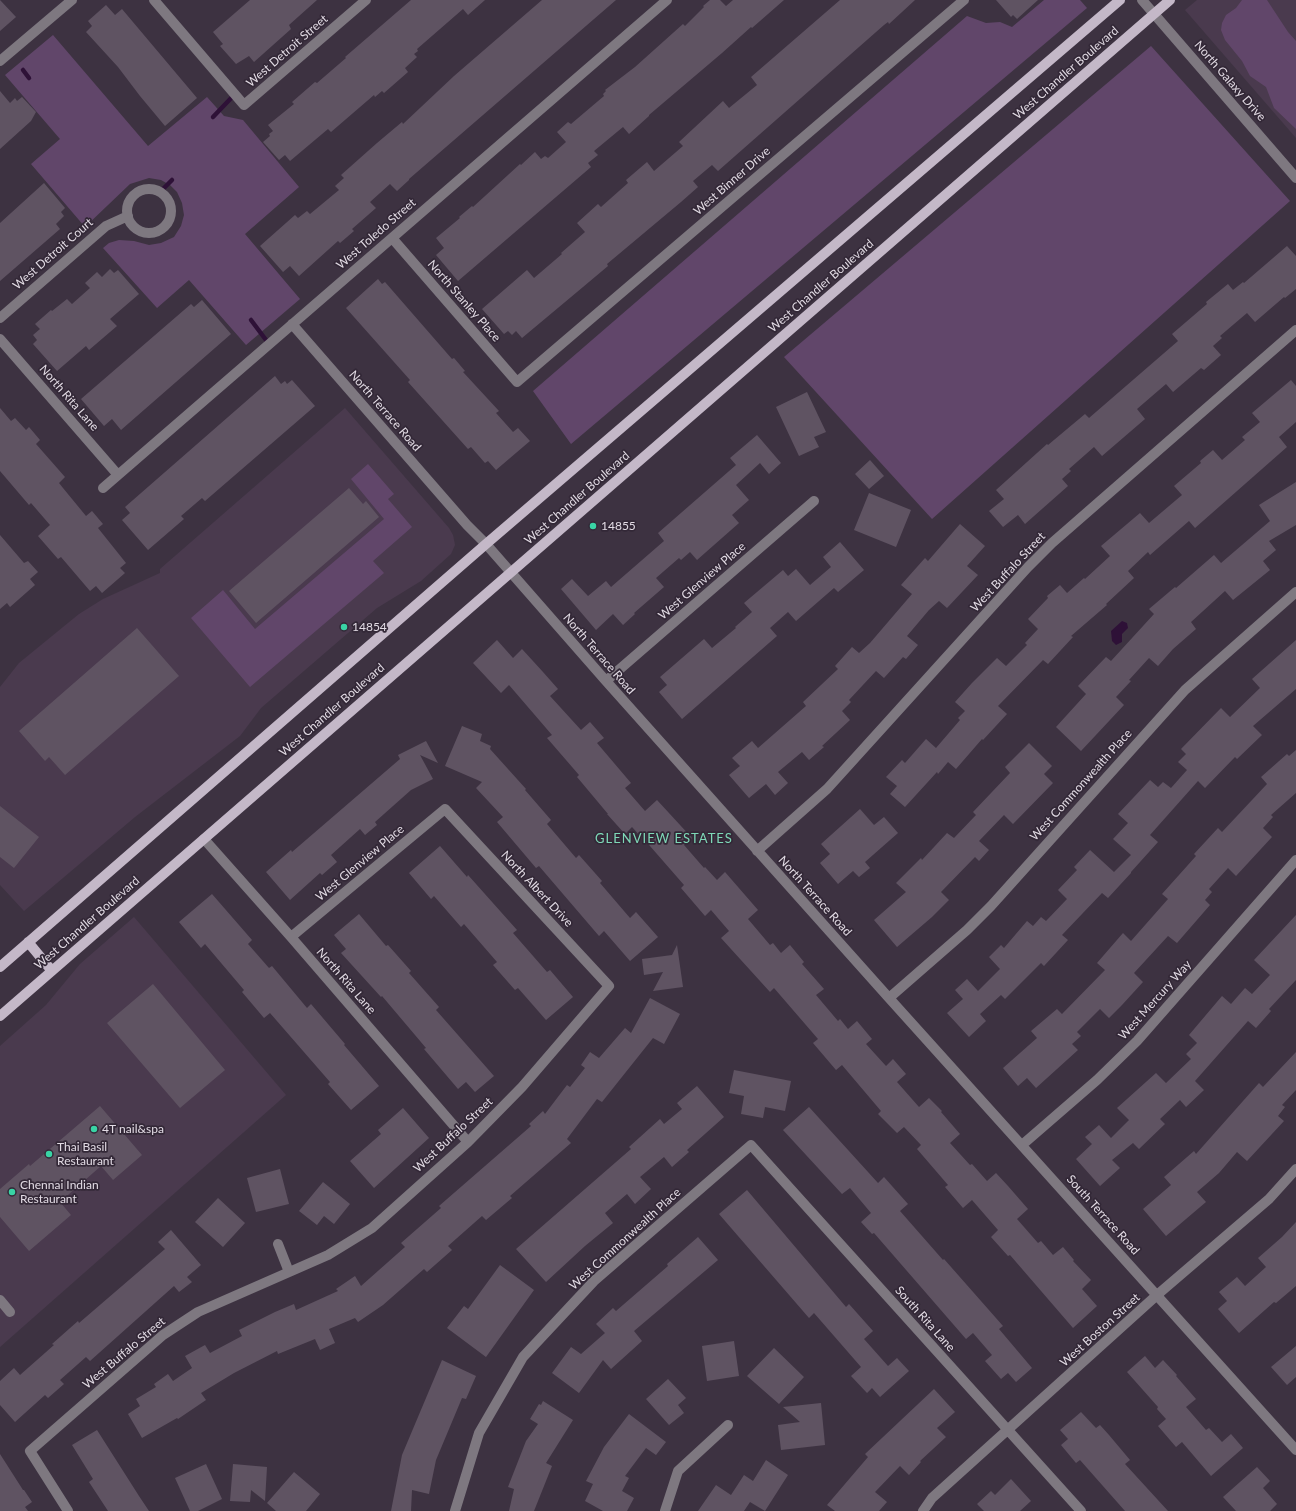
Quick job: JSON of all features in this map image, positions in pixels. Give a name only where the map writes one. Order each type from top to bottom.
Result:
[{"type":"main road","name":"West Chandler Boulevard","points":[[0,967],[486,544],[1120,0]]},
{"type":"main road","name":"West Chandler Boulevard","points":[[0,1016],[1170,0]]},
{"type":"main road","points":[[28,942],[52,971]]},
{"type":"street","points":[[0,61],[72,0]]},
{"type":"street","name":"West Detroit Street","points":[[154,0],[244,105],[366,0]]},
{"type":"street","name":"West Toledo Street","points":[[103,488],[667,0]]},
{"type":"street","name":"West Binner Drive","points":[[517,382],[964,0]]},
{"type":"street","name":"North Galaxy Drive","points":[[1143,1],[1296,178]]},
{"type":"street","points":[[146,189],[153,189],[166,196],[172,209],[168,224],[163,229],[149,234],[141,232],[135,228],[130,223],[128,216],[127,209],[133,196],[139,191],[146,189]]},
{"type":"street","name":"West Detroit Court","points":[[0,318],[106,226],[128,216]]},
{"type":"street","name":"North Stanley Place","points":[[392,238],[517,382]]},
{"type":"street","name":"North Terrace Road","points":[[292,324],[466,524],[511,572],[606,681],[889,998]]},
{"type":"street","name":"West Buffalo Street","points":[[757,851],[827,789],[1028,567],[1052,543],[1296,330]]},
{"type":"street","name":"North Rita Lane","points":[[0,339],[118,475]]},
{"type":"street","name":"West Glenview Place","points":[[606,681],[814,501]]},
{"type":"street","name":"West Commonwealth Place","points":[[889,998],[991,906],[1185,690],[1296,592]]},
{"type":"street","name":"West Glenview Place","points":[[291,937],[445,809]]},
{"type":"street","name":"North Albert Drive","points":[[445,809],[609,986]]},
{"type":"street","name":"North Rita Lane","points":[[204,839],[291,937],[468,1142]]},
{"type":"street","name":"West Mercury Way","points":[[1022,1145],[1097,1080],[1137,1041],[1296,860]]},
{"type":"street","name":"West Buffalo Street","points":[[68,1511],[30,1451],[163,1335],[198,1312],[328,1255],[372,1228],[468,1142],[522,1087],[609,986]]},
{"type":"street","name":"South Terrace Road","points":[[889,998],[1295,1446]]},
{"type":"street","name":"West Commonwealth Place","points":[[455,1511],[479,1433],[523,1358],[594,1281],[751,1145]]},
{"type":"street","name":"South Rita Lane","points":[[751,1145],[1081,1511]]},
{"type":"street","name":"West Boston Street","points":[[923,1511],[932,1498],[1157,1295],[1269,1199],[1296,1169]]},
{"type":"street","points":[[278,1244],[289,1272]]},
{"type":"street","points":[[0,1300],[10,1312]]},
{"type":"street","points":[[665,1511],[678,1470],[728,1425]]},
{"type":"shaded area","points":[[1044,0],[1080,0],[1087,8],[571,444],[533,391],[967,16],[986,23],[1000,22],[1012,27]]},
{"type":"shaded area","points":[[1197,0],[1296,0],[1296,138],[1185,10]]},
{"type":"shaded area","points":[[1242,0],[1267,0],[1288,32],[1296,41],[1296,129],[1274,108],[1266,87],[1250,76],[1242,61],[1225,40],[1221,30],[1222,23],[1226,15],[1236,8]]},
{"type":"shaded area","points":[[53,35],[148,146],[207,97],[224,116],[243,120],[299,187],[245,234],[300,299],[246,345],[189,280],[157,308],[103,248],[109,243],[119,240],[134,241],[149,245],[161,243],[174,237],[181,226],[184,215],[182,203],[177,192],[170,185],[161,180],[149,178],[130,184],[85,227],[31,164],[60,139],[5,75]]},
{"type":"shaded area","points":[[1151,46],[1290,201],[932,519],[784,357]]},
{"type":"shaded area","points":[[345,408],[449,528],[453,535],[455,545],[451,554],[421,581],[377,608],[261,708],[240,736],[135,817],[24,911],[0,885],[0,687],[19,663],[79,614],[103,599],[160,573],[160,569]]},
{"type":"shaded area","points":[[368,464],[394,494],[388,499],[412,527],[373,561],[384,573],[250,687],[191,618],[223,590],[255,629],[384,519],[351,479]]},
{"type":"shaded area","points":[[1122,621],[1127,623],[1128,628],[1122,634],[1122,642],[1116,645],[1112,641],[1111,631]]},
{"type":"shaded area","points":[[134,917],[286,1095],[0,1347],[0,1046],[46,1005],[80,964]]},
{"type":"building","points":[[0,0],[16,17],[0,31]]},
{"type":"building","points":[[250,0],[317,0],[289,25],[291,29],[254,62],[249,56],[236,64],[220,46],[223,44],[213,32]]},
{"type":"building","points":[[411,0],[485,0],[468,15],[463,9],[417,49],[418,51],[414,54],[417,57],[405,68],[408,72],[384,93],[382,91],[375,97],[374,95],[331,132],[328,129],[290,161],[285,155],[279,160],[263,142],[273,131],[268,125],[294,104],[292,102],[315,82],[317,83]]},
{"type":"building","points":[[542,0],[616,0],[397,191],[390,184],[370,202],[376,208],[352,229],[354,231],[340,243],[338,241],[299,276],[290,266],[283,272],[260,246],[295,215],[298,218],[307,211],[310,214],[339,190],[335,186],[344,178],[341,175],[402,122],[403,124],[454,76]]},
{"type":"building","points":[[710,0],[720,0],[726,6],[733,0],[784,0],[649,115],[629,134],[623,127],[594,151],[598,155],[588,163],[591,167],[458,281],[436,255],[444,248],[436,238],[535,152],[541,159],[545,156],[548,158],[566,142],[557,132],[568,122],[571,124],[604,96],[603,94],[606,91],[605,90],[635,67],[683,24],[685,26]]},
{"type":"building","points":[[840,0],[915,0],[889,24],[888,22],[884,25],[718,171],[712,165],[693,181],[698,187],[607,264],[608,266],[522,338],[516,331],[512,335],[508,331],[504,334],[482,309],[527,270],[534,278],[562,254],[561,253],[585,232],[577,223],[598,204],[601,207],[628,183],[626,180],[647,162],[654,171],[683,146],[679,142],[723,101],[729,108],[757,85],[751,77]]},
{"type":"building","points":[[996,0],[1038,0],[1017,19],[1013,15],[1011,17]]},
{"type":"building","points":[[106,5],[115,15],[122,9],[197,98],[165,126],[118,67],[86,32],[92,26],[88,21]]},
{"type":"building","points":[[0,91],[10,103],[15,98],[17,101],[22,97],[36,112],[31,121],[0,149]]},
{"type":"building","points":[[44,183],[65,208],[61,212],[64,216],[56,224],[60,229],[0,281],[0,223]]},
{"type":"building","points":[[1287,246],[1296,256],[1296,289],[1285,298],[1284,297],[1255,322],[1247,313],[1220,336],[1222,338],[1213,346],[1221,355],[1204,370],[1201,368],[1173,392],[1166,384],[1137,409],[1145,419],[1102,456],[1094,447],[1069,469],[1071,471],[1062,479],[1068,486],[1025,524],[1018,515],[1003,527],[989,511],[1004,499],[996,490],[1047,444],[1048,445],[1085,414],[1089,418],[1178,341],[1172,334],[1207,304],[1206,302],[1228,284],[1233,290],[1243,282],[1244,283]]},
{"type":"building","points":[[110,269],[114,273],[118,270],[139,294],[110,319],[117,326],[89,350],[86,346],[57,371],[33,344],[37,340],[33,335],[40,329],[35,324],[67,299],[72,304],[90,288],[85,283],[97,272],[102,277]]},
{"type":"building","points":[[378,279],[382,284],[385,282],[452,359],[454,358],[465,371],[463,372],[499,411],[496,413],[513,432],[518,428],[530,441],[496,470],[488,461],[485,463],[471,447],[468,449],[408,382],[410,380],[346,308]]},
{"type":"building","points":[[202,300],[231,334],[121,430],[112,419],[104,426],[81,399],[191,304],[194,307]]},
{"type":"building","points":[[275,376],[281,384],[285,381],[287,384],[292,380],[315,406],[205,501],[202,498],[181,516],[184,519],[148,550],[122,520],[130,513],[125,507]]},
{"type":"building","points":[[1291,380],[1296,386],[1296,422],[1279,437],[1287,447],[1195,528],[1189,521],[1150,555],[1148,552],[1128,571],[1134,578],[1106,604],[1107,605],[1071,636],[1073,637],[1048,664],[1043,660],[998,706],[1007,714],[983,740],[982,739],[956,769],[948,762],[905,807],[890,794],[897,786],[886,777],[902,760],[905,763],[926,739],[936,748],[960,720],[958,718],[965,711],[955,702],[972,683],[997,658],[1006,666],[1027,645],[1025,643],[1038,629],[1028,619],[1048,598],[1047,596],[1060,585],[1067,593],[1084,578],[1085,579],[1110,556],[1101,546],[1140,513],[1149,523],[1182,495],[1174,486],[1201,463],[1200,461],[1213,450],[1222,460],[1245,440],[1242,437],[1260,422],[1252,413]]},
{"type":"building","points":[[807,392],[826,432],[814,437],[819,447],[799,456],[776,407]]},
{"type":"building","points":[[0,408],[11,421],[15,418],[26,430],[29,427],[40,440],[36,444],[65,477],[59,483],[86,516],[92,511],[103,524],[98,528],[126,563],[120,568],[125,573],[102,593],[96,586],[90,591],[61,557],[58,559],[38,536],[50,525],[31,503],[29,505],[0,471]]},
{"type":"building","points":[[757,435],[781,463],[769,474],[760,463],[736,485],[749,500],[732,515],[739,523],[697,560],[690,552],[681,560],[679,558],[656,578],[664,587],[634,613],[635,614],[623,625],[613,614],[596,630],[561,589],[572,579],[588,596],[606,581],[611,587],[664,541],[658,533],[736,465],[730,458]]},
{"type":"building","points":[[870,460],[884,476],[869,489],[855,474]]},
{"type":"building","points":[[1296,482],[1296,525],[1269,541],[1276,550],[1263,561],[1270,570],[1233,600],[1225,591],[1191,622],[1196,629],[1173,649],[1158,666],[1149,658],[1116,697],[1124,705],[1081,751],[1056,727],[1086,694],[1078,686],[1106,657],[1111,661],[1154,614],[1149,609],[1214,555],[1221,563],[1270,521],[1259,505]]},
{"type":"building","points":[[349,488],[363,504],[366,501],[379,517],[256,623],[229,591]]},
{"type":"building","points":[[869,493],[911,510],[896,547],[854,530]]},
{"type":"building","points":[[960,524],[985,546],[967,566],[978,575],[947,608],[939,601],[929,610],[907,636],[918,645],[906,659],[903,657],[884,678],[876,671],[849,700],[851,702],[842,711],[850,720],[822,746],[824,747],[809,760],[802,752],[778,772],[788,783],[775,795],[766,784],[749,798],[729,775],[740,766],[732,758],[752,741],[758,748],[806,706],[803,702],[838,669],[835,666],[852,647],[859,653],[870,643],[912,594],[901,585],[925,558],[928,561]]},
{"type":"building","points":[[0,535],[24,563],[28,561],[38,572],[30,579],[35,585],[10,607],[7,603],[0,609]]},
{"type":"building","points":[[840,542],[864,570],[838,592],[834,588],[796,621],[788,612],[770,628],[777,636],[682,719],[659,692],[667,685],[660,677],[704,639],[712,648],[736,628],[735,627],[752,612],[744,603],[783,570],[788,576],[796,569],[810,585],[831,567],[823,557]]},
{"type":"building","points":[[137,628],[179,676],[65,775],[49,757],[45,761],[19,731]]},
{"type":"building","points":[[497,640],[513,658],[522,649],[558,689],[550,696],[581,730],[590,722],[604,738],[597,743],[631,783],[625,788],[645,811],[657,800],[692,838],[684,845],[704,868],[705,867],[717,880],[725,872],[758,910],[748,919],[770,945],[773,943],[781,953],[790,945],[804,962],[802,964],[824,989],[816,995],[838,1021],[840,1019],[848,1029],[857,1021],[872,1039],[866,1044],[886,1066],[893,1059],[906,1074],[897,1082],[919,1107],[929,1098],[942,1111],[941,1112],[960,1134],[950,1143],[987,1181],[996,1173],[1008,1186],[1028,1209],[1017,1219],[1038,1243],[1041,1241],[1053,1255],[1063,1247],[1074,1260],[1073,1261],[1091,1280],[1082,1289],[1097,1306],[1073,1328],[1010,1255],[1008,1256],[991,1237],[998,1230],[972,1200],[963,1208],[945,1187],[948,1185],[917,1149],[921,1145],[904,1127],[897,1133],[878,1114],[881,1111],[842,1065],[836,1070],[813,1043],[818,1039],[774,988],[770,992],[721,938],[729,931],[711,910],[705,916],[681,888],[684,885],[643,838],[632,827],[625,834],[607,814],[577,777],[579,775],[547,738],[552,735],[509,685],[501,693],[473,663]]},
{"type":"building","points":[[1296,640],[1296,689],[1253,726],[1262,735],[1237,759],[1235,757],[1205,788],[1198,781],[1150,835],[1158,842],[1131,873],[1108,898],[1102,893],[1062,935],[1068,940],[1044,966],[1041,963],[1005,999],[1001,995],[980,1014],[986,1021],[969,1037],[947,1013],[963,999],[955,990],[967,979],[978,991],[1000,969],[989,957],[1001,945],[1004,948],[1027,921],[1033,926],[1041,917],[1046,921],[1067,899],[1058,890],[1077,870],[1074,867],[1090,850],[1114,872],[1131,855],[1113,839],[1128,823],[1118,814],[1150,780],[1158,787],[1163,782],[1171,788],[1187,770],[1178,762],[1186,754],[1181,749],[1221,708],[1230,717],[1260,688],[1252,679]]},
{"type":"building","points":[[462,726],[482,734],[480,741],[491,746],[490,749],[526,789],[525,790],[551,820],[547,824],[576,858],[579,855],[602,881],[600,883],[630,918],[636,912],[658,937],[630,961],[604,931],[599,936],[539,866],[536,868],[497,822],[503,817],[476,788],[482,782],[445,766]]},
{"type":"building","points":[[426,741],[438,763],[420,755],[433,779],[411,790],[375,822],[377,825],[365,835],[360,829],[331,855],[337,862],[322,875],[320,873],[290,900],[266,872],[291,850],[292,852],[400,759],[398,755]]},
{"type":"building","points":[[1029,743],[1052,766],[1044,774],[1053,783],[1013,824],[1004,815],[979,841],[989,850],[979,861],[975,857],[941,892],[949,900],[932,917],[897,947],[874,920],[906,892],[896,883],[921,858],[922,860],[947,833],[954,838],[976,815],[973,812],[1010,773],[1005,767]]},
{"type":"building","points":[[1296,750],[1296,793],[1271,815],[1273,817],[1263,828],[1272,837],[1236,876],[1228,868],[1209,889],[1212,892],[1205,900],[1210,905],[1177,943],[1168,936],[1134,973],[1143,982],[1109,1018],[1100,1009],[1077,1032],[1081,1036],[1072,1044],[1078,1050],[1036,1088],[1027,1078],[1018,1086],[1003,1068],[1037,1038],[1031,1031],[1057,1009],[1062,1014],[1105,970],[1097,963],[1123,933],[1131,941],[1168,899],[1162,894],[1196,856],[1194,854],[1218,828],[1222,832],[1267,784],[1261,777],[1287,754],[1289,756]]},
{"type":"building","points":[[0,806],[39,837],[14,868],[0,857]]},
{"type":"building","points":[[860,809],[874,825],[884,817],[898,833],[865,862],[870,868],[859,877],[853,871],[838,884],[820,863],[830,854],[821,844]]},
{"type":"building","points":[[440,846],[517,930],[513,933],[547,972],[550,970],[573,997],[546,1020],[518,988],[515,990],[493,965],[497,962],[464,924],[461,927],[434,896],[431,899],[409,873]]},
{"type":"building","points":[[212,894],[252,940],[248,944],[269,968],[272,966],[307,1008],[311,1004],[379,1086],[351,1110],[328,1084],[330,1082],[270,1013],[264,1018],[242,992],[244,990],[205,944],[201,948],[179,922]]},
{"type":"building","points":[[359,914],[386,946],[388,945],[411,971],[409,973],[439,1007],[436,1010],[494,1076],[475,1092],[466,1082],[458,1089],[382,996],[381,997],[341,953],[346,949],[334,935]]},
{"type":"building","points":[[1296,915],[1296,980],[1269,1009],[1271,1011],[1256,1028],[1248,1021],[1195,1081],[1204,1090],[1186,1107],[1180,1100],[1160,1119],[1165,1124],[1139,1149],[1133,1143],[1112,1160],[1120,1168],[1100,1186],[1076,1159],[1092,1144],[1085,1137],[1099,1125],[1111,1138],[1129,1120],[1117,1108],[1156,1073],[1166,1083],[1191,1059],[1186,1054],[1197,1043],[1189,1035],[1222,996],[1231,1004],[1245,988],[1252,994],[1270,975],[1254,960]]},
{"type":"building","points":[[677,945],[683,987],[653,991],[663,972],[644,975],[642,959],[672,955]]},
{"type":"building","points":[[153,984],[225,1070],[180,1108],[107,1023]]},
{"type":"building","points":[[650,998],[680,1014],[664,1044],[653,1038],[602,1102],[597,1099],[567,1139],[571,1143],[510,1196],[512,1198],[486,1220],[482,1216],[448,1246],[452,1250],[427,1272],[424,1269],[383,1305],[358,1322],[355,1318],[329,1329],[335,1343],[320,1350],[315,1339],[278,1354],[277,1351],[234,1373],[201,1393],[206,1400],[178,1419],[177,1418],[142,1438],[128,1414],[140,1406],[136,1399],[156,1387],[154,1384],[168,1374],[173,1381],[192,1368],[185,1356],[205,1345],[210,1353],[242,1336],[239,1330],[294,1304],[296,1310],[338,1291],[336,1289],[355,1276],[361,1286],[405,1247],[401,1243],[441,1208],[439,1206],[531,1126],[529,1124],[543,1111],[545,1114],[567,1085],[570,1087],[585,1068],[581,1065],[590,1052],[599,1058],[625,1028],[631,1033]]},
{"type":"building","points":[[1296,1052],[1296,1090],[1282,1105],[1285,1107],[1278,1116],[1284,1121],[1247,1161],[1237,1152],[1219,1173],[1197,1192],[1206,1202],[1166,1236],[1143,1209],[1171,1185],[1164,1177],[1194,1151],[1196,1154],[1259,1083],[1263,1087]]},
{"type":"building","points":[[734,1070],[791,1081],[785,1111],[765,1107],[763,1118],[741,1114],[744,1096],[729,1093]]},
{"type":"building","points":[[697,1086],[724,1117],[687,1150],[689,1152],[672,1167],[664,1157],[640,1177],[651,1189],[635,1204],[627,1194],[605,1213],[613,1223],[585,1246],[546,1282],[516,1249],[631,1149],[629,1147],[660,1119],[664,1124],[682,1109],[677,1103]]},
{"type":"building","points":[[100,1106],[142,1155],[113,1180],[101,1166],[60,1202],[71,1215],[29,1251],[0,1217],[0,1189],[29,1164],[30,1166]]},
{"type":"building","points":[[809,1107],[878,1183],[884,1177],[908,1204],[900,1211],[1003,1326],[999,1329],[1032,1368],[1016,1382],[1008,1373],[1001,1379],[985,1361],[992,1355],[973,1333],[966,1339],[874,1233],[872,1234],[861,1222],[871,1213],[850,1188],[842,1194],[783,1130]]},
{"type":"building","points":[[403,1108],[429,1138],[374,1188],[350,1161],[381,1134],[378,1130]]},
{"type":"building","points":[[280,1169],[289,1204],[256,1212],[247,1178]]},
{"type":"building","points":[[323,1182],[350,1204],[334,1224],[324,1216],[317,1225],[299,1211]]},
{"type":"building","points":[[747,1190],[846,1307],[849,1304],[873,1331],[864,1339],[888,1366],[897,1358],[909,1371],[880,1397],[872,1388],[867,1393],[851,1376],[861,1367],[814,1313],[809,1318],[719,1214]]},
{"type":"building","points":[[218,1198],[245,1223],[223,1247],[195,1222]]},
{"type":"building","points":[[1296,1222],[1296,1286],[1276,1303],[1274,1302],[1239,1333],[1218,1309],[1227,1301],[1219,1292],[1237,1277],[1245,1286],[1266,1267],[1258,1258],[1282,1237]]},
{"type":"building","points":[[171,1230],[201,1265],[187,1277],[192,1282],[179,1292],[174,1286],[90,1361],[86,1357],[60,1380],[64,1384],[48,1398],[45,1395],[15,1422],[0,1405],[0,1381],[14,1368],[20,1375],[54,1345],[52,1344],[78,1321],[79,1323],[165,1249],[158,1242]]},
{"type":"building","points":[[698,1237],[718,1260],[634,1331],[642,1341],[611,1369],[603,1360],[579,1393],[552,1373],[571,1347],[581,1354],[605,1333],[596,1324],[613,1308],[616,1311],[668,1266],[667,1264]]},
{"type":"building","points":[[500,1265],[534,1290],[486,1357],[447,1328],[464,1306],[468,1309]]},
{"type":"building","points":[[734,1341],[739,1376],[707,1381],[702,1346]]},
{"type":"building","points":[[1296,1346],[1296,1377],[1287,1385],[1271,1367]]},
{"type":"building","points":[[774,1348],[804,1377],[779,1404],[747,1376]]},
{"type":"building","points":[[1145,1356],[1155,1368],[1163,1360],[1177,1375],[1176,1376],[1196,1399],[1186,1407],[1206,1430],[1209,1428],[1222,1442],[1231,1434],[1243,1448],[1211,1476],[1182,1442],[1176,1447],[1158,1426],[1166,1419],[1157,1409],[1158,1407],[1127,1372]]},
{"type":"building","points":[[442,1360],[476,1376],[466,1399],[462,1398],[436,1460],[429,1494],[412,1490],[411,1511],[391,1511],[402,1455]]},
{"type":"building","points":[[668,1379],[686,1398],[678,1405],[684,1413],[669,1425],[646,1399]]},
{"type":"building","points":[[934,1389],[955,1412],[937,1428],[946,1437],[920,1461],[921,1462],[909,1475],[900,1466],[875,1492],[887,1502],[879,1511],[835,1511],[827,1505],[868,1457],[865,1454]]},
{"type":"building","points":[[543,1401],[573,1420],[546,1463],[552,1466],[534,1511],[509,1511],[514,1489],[508,1487],[526,1441],[538,1424],[530,1419],[539,1404],[541,1405]]},
{"type":"building","points":[[821,1403],[825,1445],[781,1450],[778,1425],[800,1422],[783,1407]]},
{"type":"building","points":[[1081,1412],[1096,1428],[1100,1425],[1109,1435],[1130,1460],[1125,1464],[1168,1511],[1125,1511],[1080,1460],[1076,1463],[1061,1445],[1068,1439],[1060,1430]]},
{"type":"building","points":[[629,1414],[666,1442],[656,1455],[646,1448],[625,1476],[629,1478],[622,1491],[634,1498],[627,1511],[603,1511],[585,1501],[593,1484],[586,1481],[604,1447]]},
{"type":"building","points":[[97,1430],[149,1511],[108,1511],[89,1482],[93,1479],[72,1445]]},
{"type":"building","points":[[0,1454],[32,1502],[25,1507],[28,1511],[0,1511]]},
{"type":"building","points":[[766,1460],[788,1475],[765,1511],[750,1502],[744,1511],[698,1511],[716,1485],[731,1495],[744,1475],[753,1481]]},
{"type":"building","points":[[206,1464],[222,1499],[198,1511],[190,1511],[175,1478]]},
{"type":"building","points":[[233,1464],[267,1467],[265,1501],[251,1490],[250,1502],[230,1501]]},
{"type":"building","points":[[1257,1467],[1270,1481],[1263,1488],[1277,1504],[1270,1511],[1236,1511],[1223,1497]]},
{"type":"building","points":[[294,1472],[320,1494],[306,1511],[276,1511],[267,1503]]},
{"type":"building","points":[[1011,1479],[1031,1501],[1020,1511],[984,1511],[977,1504],[991,1491],[995,1495]]},
{"type":"waterway","points":[[23,70],[29,78]]},
{"type":"waterway","points":[[213,117],[235,94]]},
{"type":"waterway","points":[[160,192],[172,180]]},
{"type":"waterway","points":[[251,320],[269,344]]},
{"type":"place","name":"14855","points":[[593,526]]},
{"type":"place","name":"14854","points":[[344,627]]},
{"type":"place","name":"4T nail&spa","points":[[94,1129]]},
{"type":"place","name":"Thai Basil Restaurant","points":[[49,1154]]},
{"type":"place","name":"Chennai Indian Restaurant","points":[[12,1192]]},
{"type":"district","name":"GLENVIEW ESTATES","points":[[664,839]]}]
